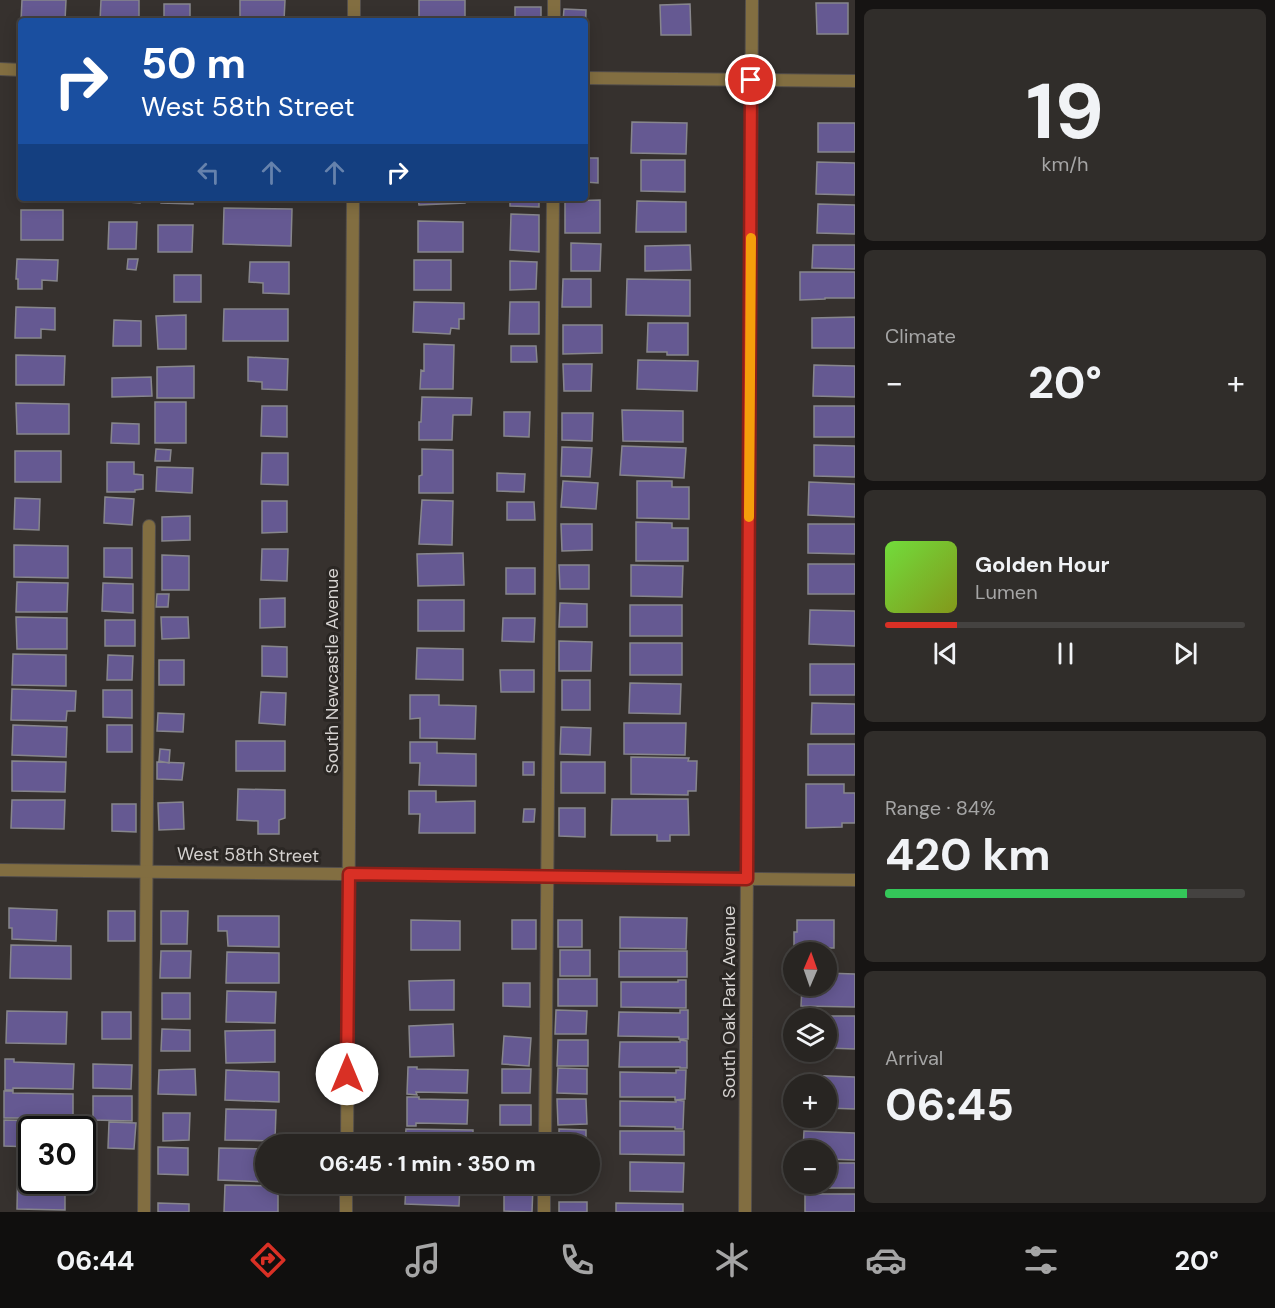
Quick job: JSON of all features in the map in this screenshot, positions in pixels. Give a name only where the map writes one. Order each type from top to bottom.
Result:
[{"type":"street","points":[[354,0],[354,18]]},
{"type":"street","points":[[554,0],[554,18]]},
{"type":"street","name":"South Oak Park Avenue","points":[[745,1212],[752,0]]},
{"type":"street","points":[[0,69],[18,70]]},
{"type":"street","points":[[588,78],[855,81]]},
{"type":"street","name":"South Newcastle Avenue","points":[[347,1134],[353,201]]},
{"type":"street","points":[[545,1134],[553,201]]},
{"type":"street","points":[[144,1212],[149,526]]},
{"type":"street","name":"West 58th Street","points":[[0,870],[855,880]]},
{"type":"street","points":[[346,1194],[346,1212]]},
{"type":"street","points":[[544,1194],[544,1212]]},
{"type":"building","points":[[22,0],[66,0],[65,18],[21,18]]},
{"type":"building","points":[[101,0],[139,0],[139,18],[100,18]]},
{"type":"building","points":[[240,0],[285,0],[284,18],[240,18]]},
{"type":"building","points":[[419,0],[465,0],[465,18],[419,18]]},
{"type":"building","points":[[816,3],[848,3],[848,34],[817,34]]},
{"type":"building","points":[[164,4],[190,4],[190,18],[164,18]]},
{"type":"building","points":[[690,4],[691,35],[661,35],[660,5]]},
{"type":"building","points":[[515,7],[541,7],[541,18],[515,18]]},
{"type":"building","points":[[564,9],[586,10],[586,18],[563,18]]},
{"type":"building","points":[[589,118],[589,148],[588,148]]},
{"type":"building","points":[[632,122],[687,123],[686,154],[631,153]]},
{"type":"building","points":[[818,123],[855,123],[855,152],[818,152]]},
{"type":"building","points":[[588,158],[598,158],[598,183],[588,182]]},
{"type":"building","points":[[641,160],[685,160],[685,192],[641,191]]},
{"type":"building","points":[[817,162],[855,163],[855,195],[816,194]]},
{"type":"building","points":[[600,200],[600,233],[565,233],[565,201]]},
{"type":"building","points":[[116,201],[140,201],[140,203]]},
{"type":"building","points":[[161,201],[193,201],[193,204],[161,203]]},
{"type":"building","points":[[418,201],[465,201],[465,203],[419,205]]},
{"type":"building","points":[[510,201],[539,201],[539,207],[510,206]]},
{"type":"building","points":[[637,201],[686,202],[686,232],[636,232]]},
{"type":"building","points":[[818,204],[855,205],[855,234],[817,233]]},
{"type":"building","points":[[224,208],[292,209],[291,246],[223,244]]},
{"type":"building","points":[[21,210],[63,210],[63,240],[21,240]]},
{"type":"building","points":[[511,214],[539,215],[539,252],[510,250]]},
{"type":"building","points":[[418,221],[463,222],[463,252],[418,252]]},
{"type":"building","points":[[109,222],[137,222],[136,249],[108,249]]},
{"type":"building","points":[[158,225],[193,225],[192,252],[158,252]]},
{"type":"building","points":[[571,243],[601,244],[600,271],[571,271]]},
{"type":"building","points":[[690,245],[691,270],[645,271],[645,246]]},
{"type":"building","points":[[813,245],[855,245],[855,269],[812,268]]},
{"type":"building","points":[[17,259],[58,260],[57,281],[42,280],[42,289],[18,289]]},
{"type":"building","points":[[128,259],[138,259],[136,270],[127,269]]},
{"type":"building","points":[[414,260],[451,260],[451,290],[414,290]]},
{"type":"building","points":[[510,261],[537,262],[536,289],[510,290]]},
{"type":"building","points":[[250,262],[289,262],[289,294],[263,293],[263,283],[249,282]]},
{"type":"building","points":[[800,272],[855,272],[855,298],[800,300]]},
{"type":"building","points":[[174,275],[201,275],[201,302],[174,302]]},
{"type":"building","points":[[563,279],[591,279],[591,307],[562,307]]},
{"type":"building","points":[[627,279],[690,280],[690,316],[626,315]]},
{"type":"building","points":[[414,302],[464,303],[464,319],[459,319],[459,329],[451,328],[450,334],[413,332]]},
{"type":"building","points":[[510,302],[539,302],[539,334],[509,334]]},
{"type":"building","points":[[16,307],[55,308],[55,330],[41,329],[41,338],[15,338]]},
{"type":"building","points":[[224,309],[288,309],[288,341],[223,341]]},
{"type":"building","points":[[186,315],[186,349],[158,349],[156,316]]},
{"type":"building","points":[[855,317],[855,348],[812,348],[812,318]]},
{"type":"building","points":[[114,320],[141,321],[141,346],[113,346]]},
{"type":"building","points":[[648,323],[688,323],[688,355],[647,352]]},
{"type":"building","points":[[563,325],[602,325],[602,353],[563,354]]},
{"type":"building","points":[[424,344],[454,345],[453,389],[420,389],[421,370],[424,371]]},
{"type":"building","points":[[511,346],[536,346],[537,362],[511,362]]},
{"type":"building","points":[[16,355],[65,356],[64,385],[16,385]]},
{"type":"building","points":[[248,357],[288,359],[287,390],[262,389],[262,382],[248,381]]},
{"type":"building","points":[[638,360],[698,361],[697,391],[637,389]]},
{"type":"building","points":[[563,364],[592,364],[591,391],[564,391]]},
{"type":"building","points":[[814,365],[855,366],[855,397],[813,396]]},
{"type":"building","points":[[194,366],[194,398],[157,398],[157,367]]},
{"type":"building","points":[[151,377],[152,396],[112,397],[112,378]]},
{"type":"building","points":[[422,397],[472,398],[471,415],[453,415],[452,440],[419,440]]},
{"type":"building","points":[[155,402],[186,402],[186,443],[155,443]]},
{"type":"building","points":[[16,403],[69,404],[69,434],[17,434]]},
{"type":"building","points":[[262,406],[287,406],[287,437],[261,436]]},
{"type":"building","points":[[814,406],[855,406],[855,437],[814,437]]},
{"type":"building","points":[[622,410],[683,411],[683,442],[623,441]]},
{"type":"building","points":[[504,412],[530,412],[529,437],[504,436]]},
{"type":"building","points":[[562,413],[593,413],[592,441],[562,440]]},
{"type":"building","points":[[112,423],[139,424],[139,444],[111,443]]},
{"type":"building","points":[[814,445],[855,446],[855,477],[814,476]]},
{"type":"building","points":[[622,446],[686,448],[684,478],[620,475]]},
{"type":"building","points":[[562,447],[592,448],[590,477],[561,476]]},
{"type":"building","points":[[156,449],[171,450],[170,461],[155,461]]},
{"type":"building","points":[[422,449],[453,450],[453,493],[419,493]]},
{"type":"building","points":[[15,451],[61,451],[61,482],[15,482]]},
{"type":"building","points":[[262,453],[288,453],[288,485],[261,484]]},
{"type":"building","points":[[107,462],[134,462],[134,474],[143,475],[143,489],[135,490],[135,492],[107,492]]},
{"type":"building","points":[[157,467],[193,468],[192,493],[156,491]]},
{"type":"building","points":[[497,473],[525,474],[524,492],[497,491]]},
{"type":"building","points":[[563,481],[598,483],[596,509],[561,507]]},
{"type":"building","points":[[637,481],[672,481],[672,487],[689,487],[689,519],[637,518]]},
{"type":"building","points":[[809,482],[855,484],[855,517],[808,515]]},
{"type":"building","points":[[105,497],[134,499],[132,525],[104,523]]},
{"type":"building","points":[[15,498],[40,499],[39,530],[14,529]]},
{"type":"building","points":[[422,500],[453,501],[452,545],[419,544]]},
{"type":"building","points":[[262,501],[287,501],[287,532],[262,533]]},
{"type":"building","points":[[507,502],[534,502],[535,520],[507,520]]},
{"type":"building","points":[[190,516],[190,540],[162,541],[162,517]]},
{"type":"building","points":[[636,522],[672,523],[672,528],[688,528],[688,561],[636,561]]},
{"type":"building","points":[[561,524],[592,524],[592,550],[562,551]]},
{"type":"building","points":[[808,524],[855,524],[855,554],[808,553]]},
{"type":"building","points":[[14,545],[68,546],[68,578],[14,577]]},
{"type":"building","points":[[104,548],[132,548],[132,578],[104,577]]},
{"type":"building","points":[[262,549],[288,549],[287,581],[261,580]]},
{"type":"building","points":[[463,553],[464,585],[418,586],[417,554]]},
{"type":"building","points":[[162,555],[189,556],[189,590],[162,590]]},
{"type":"building","points":[[808,564],[855,564],[855,594],[808,594]]},
{"type":"building","points":[[559,565],[589,565],[589,589],[560,589]]},
{"type":"building","points":[[631,565],[683,566],[682,597],[631,596]]},
{"type":"building","points":[[506,568],[535,568],[535,594],[506,594]]},
{"type":"building","points":[[17,582],[68,583],[67,612],[16,612]]},
{"type":"building","points":[[103,583],[133,584],[133,613],[102,611]]},
{"type":"building","points":[[157,594],[169,594],[168,607],[156,607]]},
{"type":"building","points":[[285,598],[285,627],[260,628],[260,599]]},
{"type":"building","points":[[418,600],[464,600],[464,631],[418,631]]},
{"type":"building","points":[[560,603],[587,604],[587,627],[559,627]]},
{"type":"building","points":[[630,605],[682,605],[682,636],[630,636]]},
{"type":"building","points":[[810,610],[855,611],[855,646],[809,644]]},
{"type":"building","points":[[16,617],[67,618],[67,649],[17,649]]},
{"type":"building","points":[[161,617],[188,617],[189,638],[162,639]]},
{"type":"building","points":[[503,618],[535,618],[534,642],[502,641]]},
{"type":"building","points":[[105,620],[135,620],[135,646],[105,646]]},
{"type":"building","points":[[559,641],[592,642],[591,671],[559,671]]},
{"type":"building","points":[[630,643],[682,643],[682,675],[630,675]]},
{"type":"building","points":[[262,646],[287,647],[287,677],[262,676]]},
{"type":"building","points":[[417,648],[463,649],[463,680],[416,679]]},
{"type":"building","points":[[13,654],[66,655],[66,686],[12,685]]},
{"type":"building","points":[[108,655],[133,656],[132,680],[107,680]]},
{"type":"building","points":[[159,660],[184,660],[184,685],[159,685]]},
{"type":"building","points":[[810,664],[855,664],[855,695],[810,695]]},
{"type":"building","points":[[500,670],[534,670],[534,692],[501,692]]},
{"type":"building","points":[[562,680],[590,680],[590,710],[562,710]]},
{"type":"building","points":[[630,683],[681,684],[680,714],[629,713]]},
{"type":"building","points":[[12,689],[76,691],[75,711],[67,711],[66,721],[11,720]]},
{"type":"building","points":[[103,690],[132,690],[132,718],[103,717]]},
{"type":"building","points":[[261,692],[286,693],[285,725],[259,723]]},
{"type":"building","points":[[410,695],[439,695],[439,705],[476,706],[475,739],[420,738],[420,718],[410,719]]},
{"type":"building","points":[[812,703],[855,704],[855,734],[811,734]]},
{"type":"building","points":[[158,713],[184,714],[183,732],[157,731]]},
{"type":"building","points":[[624,723],[686,723],[685,755],[624,754]]},
{"type":"building","points":[[13,725],[67,727],[66,757],[12,755]]},
{"type":"building","points":[[107,725],[132,725],[132,752],[107,752]]},
{"type":"building","points":[[561,727],[591,728],[590,755],[560,754]]},
{"type":"building","points":[[236,741],[285,741],[285,771],[236,771]]},
{"type":"building","points":[[410,742],[437,742],[437,753],[476,754],[476,786],[419,785],[420,763],[410,763]]},
{"type":"building","points":[[808,744],[855,744],[855,775],[808,775]]},
{"type":"building","points":[[160,749],[170,750],[169,763],[159,761]]},
{"type":"building","points":[[631,757],[689,758],[688,761],[697,761],[696,791],[688,791],[688,795],[631,794]]},
{"type":"building","points":[[12,761],[66,762],[65,792],[12,791]]},
{"type":"building","points":[[157,762],[184,763],[182,780],[157,779]]},
{"type":"building","points":[[523,762],[534,762],[534,775],[523,775]]},
{"type":"building","points":[[561,762],[605,762],[605,793],[561,793]]},
{"type":"building","points":[[806,784],[844,784],[844,793],[855,793],[855,823],[842,823],[842,827],[806,828]]},
{"type":"building","points":[[238,789],[285,790],[285,818],[279,820],[279,834],[258,834],[258,821],[237,820]]},
{"type":"building","points":[[409,791],[436,791],[436,802],[475,801],[475,833],[419,833],[420,814],[409,814]]},
{"type":"building","points":[[612,799],[688,799],[689,835],[670,835],[670,841],[657,841],[657,835],[611,835]]},
{"type":"building","points":[[12,800],[65,800],[64,829],[11,828]]},
{"type":"building","points":[[183,802],[184,829],[159,830],[158,803]]},
{"type":"building","points":[[112,804],[136,804],[136,832],[112,831]]},
{"type":"building","points":[[559,808],[585,808],[585,837],[559,836]]},
{"type":"building","points":[[524,809],[535,809],[534,822],[523,822]]},
{"type":"building","points":[[9,908],[57,910],[56,941],[12,939],[12,928],[9,928]]},
{"type":"building","points":[[108,911],[135,911],[135,941],[108,941]]},
{"type":"building","points":[[161,911],[188,911],[187,944],[161,944]]},
{"type":"building","points":[[218,916],[279,916],[279,947],[228,946],[227,931],[218,931]]},
{"type":"building","points":[[620,917],[687,918],[686,949],[620,948]]},
{"type":"building","points":[[411,920],[460,921],[460,950],[411,950]]},
{"type":"building","points":[[512,920],[536,920],[536,949],[512,949]]},
{"type":"building","points":[[558,920],[582,920],[582,947],[558,947]]},
{"type":"building","points":[[797,920],[834,920],[834,942],[794,942],[794,932],[797,932]]},
{"type":"building","points":[[11,945],[71,946],[71,979],[10,978]]},
{"type":"building","points":[[560,950],[590,950],[590,976],[560,976]]},
{"type":"building","points":[[161,951],[191,951],[190,978],[160,978]]},
{"type":"building","points":[[619,951],[687,951],[687,977],[619,977]]},
{"type":"building","points":[[227,952],[279,953],[279,983],[226,983]]},
{"type":"building","points":[[837,973],[855,974],[855,1007],[801,1006],[802,996],[837,996]]},
{"type":"building","points":[[558,979],[597,979],[597,1006],[558,1006]]},
{"type":"building","points":[[454,980],[454,1010],[410,1010],[409,981]]},
{"type":"building","points":[[678,980],[686,980],[686,1008],[621,1007],[621,982],[678,982]]},
{"type":"building","points":[[503,983],[530,983],[530,1007],[503,1006]]},
{"type":"building","points":[[227,991],[276,992],[275,1023],[226,1022]]},
{"type":"building","points":[[162,993],[190,993],[190,1019],[162,1019]]},
{"type":"building","points":[[556,1010],[587,1011],[586,1034],[555,1034]]},
{"type":"building","points":[[680,1010],[688,1010],[688,1039],[618,1036],[619,1012],[680,1013]]},
{"type":"building","points":[[7,1011],[67,1012],[66,1044],[6,1043]]},
{"type":"building","points":[[102,1012],[131,1012],[131,1039],[102,1039]]},
{"type":"building","points":[[837,1016],[855,1016],[855,1049],[837,1048]]},
{"type":"building","points":[[453,1024],[454,1056],[410,1057],[409,1026]]},
{"type":"building","points":[[162,1029],[190,1030],[190,1051],[161,1051]]},
{"type":"building","points":[[275,1030],[275,1062],[226,1063],[225,1031]]},
{"type":"building","points":[[504,1036],[531,1038],[529,1066],[502,1064]]},
{"type":"building","points":[[558,1040],[588,1040],[588,1066],[557,1066]]},
{"type":"building","points":[[680,1040],[687,1041],[687,1068],[619,1067],[620,1042],[680,1042]]},
{"type":"building","points":[[5,1059],[14,1059],[14,1062],[74,1064],[73,1089],[13,1088],[13,1090],[5,1090]]},
{"type":"building","points":[[93,1064],[132,1065],[131,1089],[93,1088]]},
{"type":"building","points":[[408,1067],[468,1070],[467,1093],[416,1092],[417,1095],[407,1094]]},
{"type":"building","points":[[558,1068],[587,1069],[587,1094],[557,1093]]},
{"type":"building","points":[[195,1069],[196,1095],[158,1094],[159,1070]]},
{"type":"building","points":[[502,1069],[531,1069],[530,1093],[502,1093]]},
{"type":"building","points":[[226,1070],[279,1072],[279,1102],[225,1100]]},
{"type":"building","points":[[676,1070],[686,1070],[685,1099],[620,1097],[620,1072],[676,1073]]},
{"type":"building","points":[[837,1076],[855,1077],[855,1109],[837,1108]]},
{"type":"building","points":[[4,1091],[73,1094],[73,1116],[4,1118]]},
{"type":"building","points":[[93,1096],[132,1096],[132,1121],[96,1120],[96,1116],[93,1116]]},
{"type":"building","points":[[407,1097],[468,1100],[467,1124],[416,1123],[416,1126],[407,1126]]},
{"type":"building","points":[[557,1099],[586,1099],[587,1124],[558,1125]]},
{"type":"building","points":[[676,1100],[684,1101],[683,1129],[620,1126],[620,1101],[676,1102]]},
{"type":"building","points":[[500,1105],[531,1105],[531,1125],[500,1125]]},
{"type":"building","points":[[226,1109],[276,1110],[275,1134],[255,1134],[255,1141],[225,1140]]},
{"type":"building","points":[[163,1113],[190,1113],[189,1140],[163,1141]]},
{"type":"building","points":[[4,1120],[18,1120],[18,1146],[4,1146]]},
{"type":"building","points":[[109,1122],[136,1123],[134,1149],[108,1148]]},
{"type":"building","points":[[406,1129],[473,1130],[473,1134],[406,1134]]},
{"type":"building","points":[[559,1129],[586,1130],[586,1134],[559,1134]]},
{"type":"building","points":[[620,1131],[684,1131],[684,1155],[620,1154]]},
{"type":"building","points":[[804,1131],[855,1133],[855,1160],[837,1159],[837,1140],[804,1140]]},
{"type":"building","points":[[158,1147],[188,1148],[188,1175],[158,1174]]},
{"type":"building","points":[[219,1148],[255,1149],[255,1182],[218,1180]]},
{"type":"building","points":[[18,1155],[18,1194],[65,1194],[65,1210],[17,1209]]},
{"type":"building","points":[[630,1162],[684,1163],[683,1192],[630,1191]]},
{"type":"building","points":[[837,1163],[855,1163],[855,1188],[837,1188]]},
{"type":"building","points":[[225,1185],[255,1186],[255,1194],[278,1194],[278,1212],[224,1212]]},
{"type":"building","points":[[406,1194],[460,1194],[459,1206],[405,1204]]},
{"type":"building","points":[[504,1194],[533,1194],[532,1212],[504,1211]]},
{"type":"building","points":[[805,1194],[855,1194],[855,1212],[805,1212]]},
{"type":"building","points":[[559,1202],[587,1202],[587,1212],[559,1212]]},
{"type":"building","points":[[158,1203],[189,1204],[189,1212],[158,1212]]},
{"type":"building","points":[[616,1203],[683,1204],[683,1212],[616,1212]]},
{"type":"slow traffic","points":[[749,517],[751,238]]},
{"type":"route","points":[[347,1074],[349,874],[747,879],[751,80]]}]
